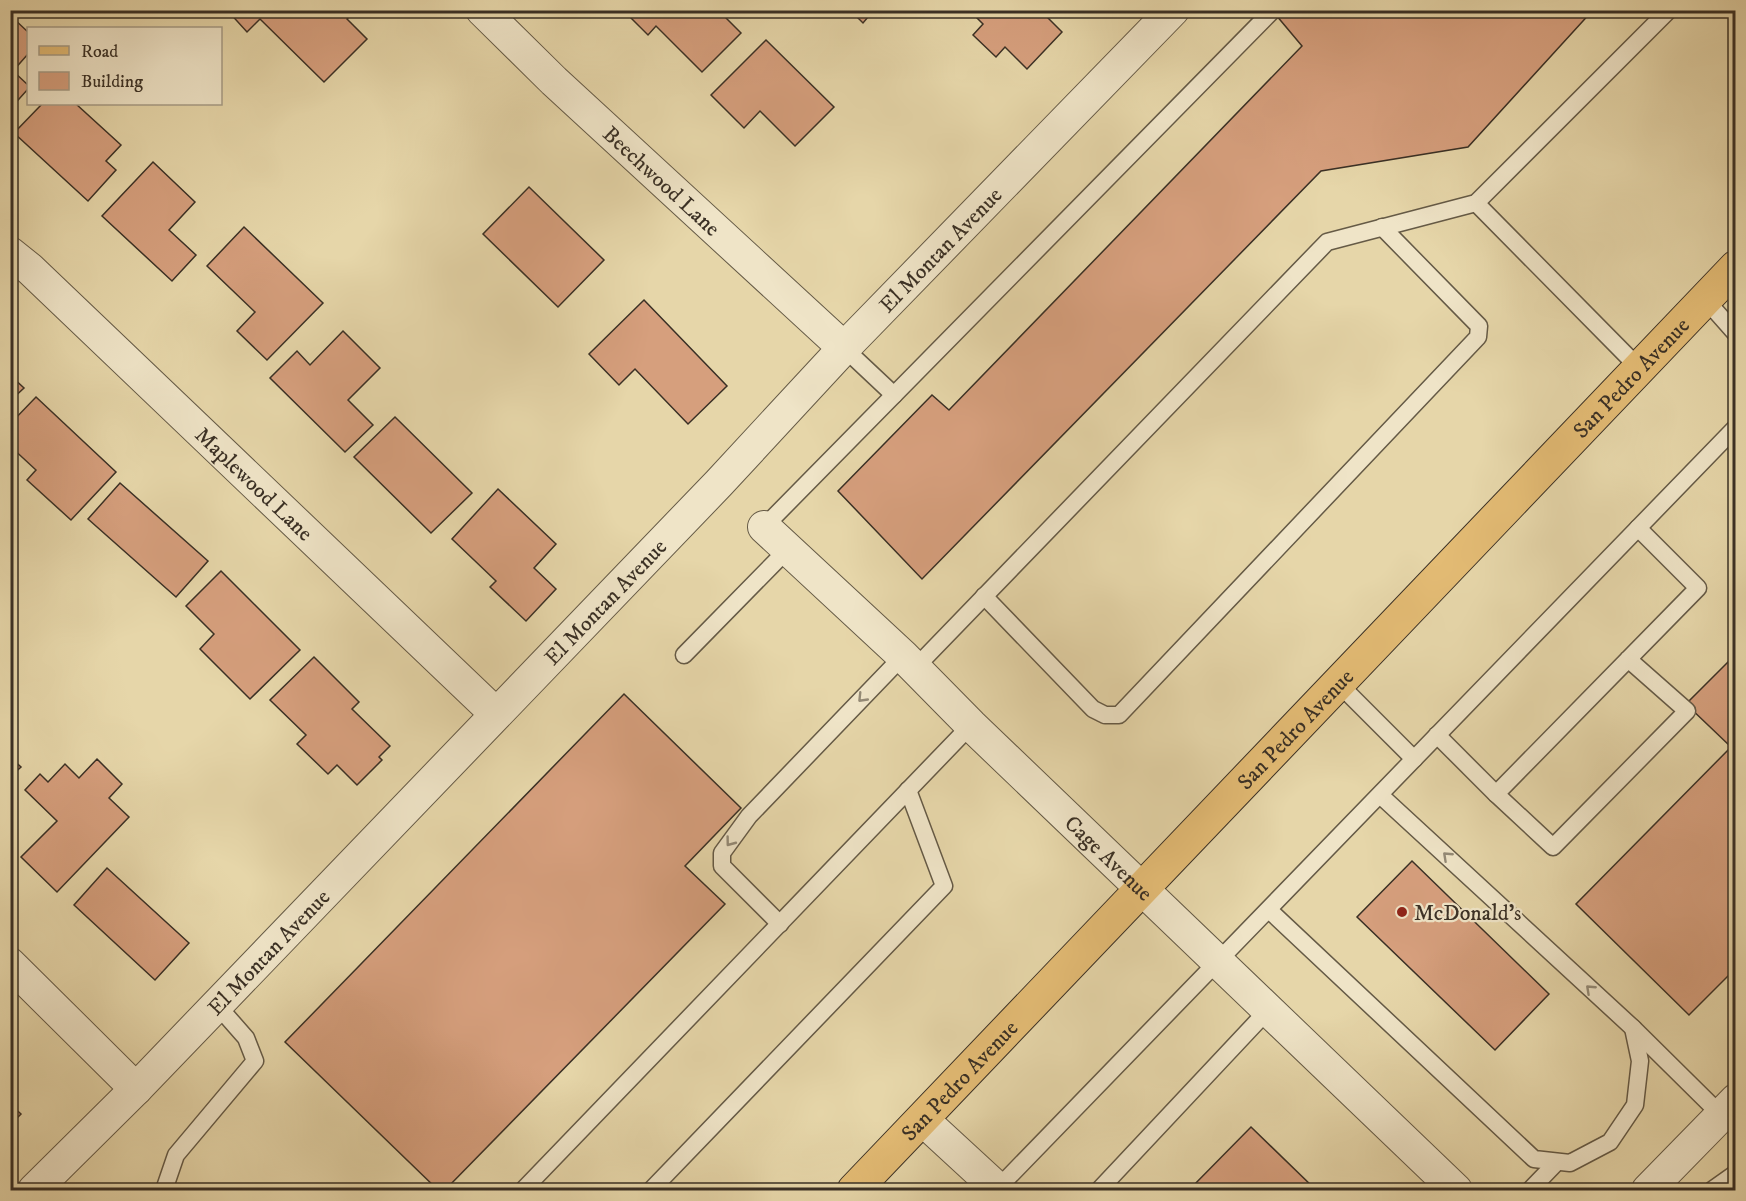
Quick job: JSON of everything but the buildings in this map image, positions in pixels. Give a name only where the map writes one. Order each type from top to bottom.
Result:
[{"type":"main road","name":"San Pedro Avenue","points":[[854,1191],[1736,267]]},
{"type":"street","name":"Beechwood Lane","points":[[482,10],[554,81],[844,348]]},
{"type":"street","name":"El Montan Avenue","points":[[34,1191],[136,1089],[718,483],[844,348],[1173,10]]},
{"type":"street","name":"Maplewood Lane","points":[[10,253],[39,278],[496,714]]},
{"type":"street","name":"Cage Avenue","points":[[764,527],[909,662],[971,725],[1456,1191]]},
{"type":"street","points":[[10,963],[136,1089]]},
{"type":"street","points":[[1648,1191],[1728,1107]]},
{"type":"street","points":[[923,1120],[998,1190]]},
{"type":"lane","points":[[764,527],[1273,10]]},
{"type":"lane","points":[[780,924],[722,866],[722,853],[749,816],[909,662],[984,596],[1327,242],[1476,203],[1669,10]]},
{"type":"lane","points":[[1476,203],[1639,368]]},
{"type":"lane","points":[[984,596],[1093,709],[1106,715],[1119,715],[1478,337],[1479,326],[1382,227]]},
{"type":"lane","points":[[1705,299],[1736,334]]},
{"type":"lane","points":[[844,348],[894,395]]},
{"type":"lane","points":[[998,1190],[1736,427]]},
{"type":"lane","points":[[1496,794],[1698,588],[1638,528]]},
{"type":"lane","points":[[684,655],[787,550]]},
{"type":"lane","points":[[1437,735],[1553,847],[1686,711],[1628,659]]},
{"type":"lane","points":[[1339,684],[1414,759]]},
{"type":"lane","points":[[523,1191],[971,725]]},
{"type":"lane","points":[[651,1191],[944,886],[908,790]]},
{"type":"lane","points":[[1380,795],[1633,1028],[1728,1107]]},
{"type":"lane","points":[[1269,910],[1534,1159],[1570,1163],[1610,1142],[1635,1105],[1640,1061],[1633,1028]]},
{"type":"lane","points":[[164,1191],[176,1155],[255,1061],[246,1038],[217,1005]]},
{"type":"lane","points":[[1099,1191],[1268,1010]]},
{"type":"lane","points":[[1530,1191],[1557,1162]]},
{"type":"lane","points":[[1712,1191],[1736,1173]]},
{"type":"place","name":"McDonald's","points":[[1402,912]]}]
